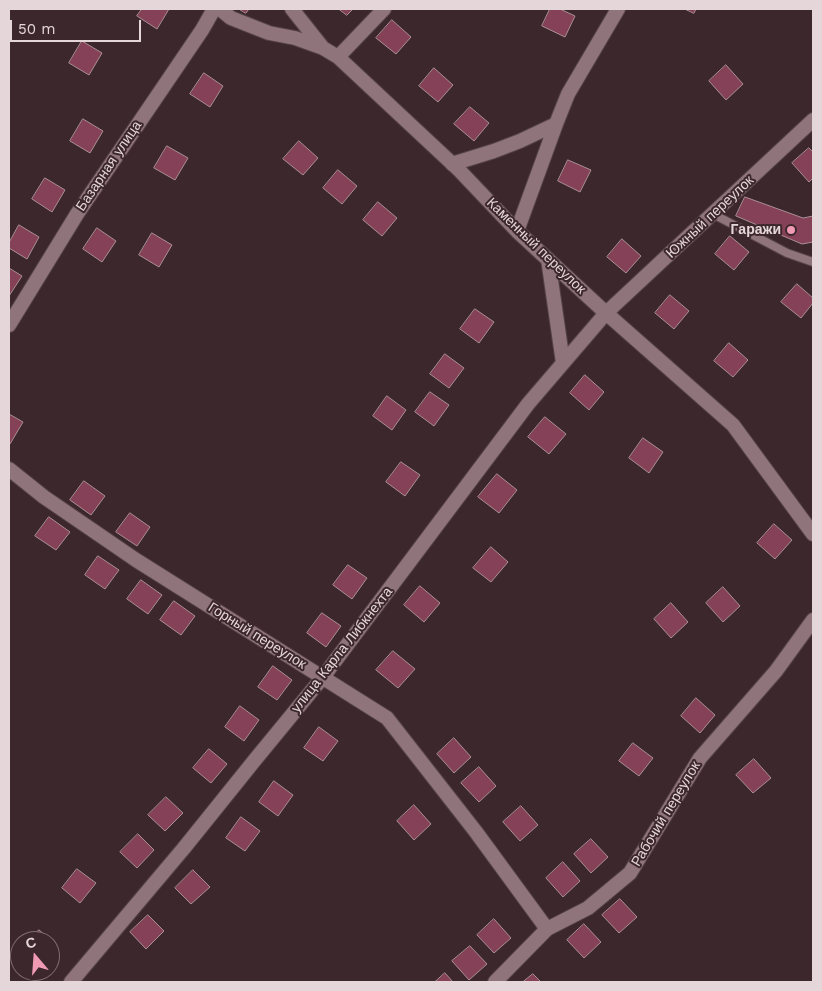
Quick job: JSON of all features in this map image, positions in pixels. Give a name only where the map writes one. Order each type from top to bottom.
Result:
[{"type":"street","name":"Базарная улица","points":[[9,325],[77,214],[202,30],[214,9]]},
{"type":"street","name":"Каменный переулок","points":[[220,9],[231,18],[269,33],[295,38],[323,48],[338,57],[452,164],[517,231],[733,426],[813,534]]},
{"type":"street","points":[[292,9],[323,48]]},
{"type":"street","points":[[338,57],[384,9]]},
{"type":"street","points":[[517,231],[568,94],[618,9]]},
{"type":"street","name":"Южный переулок","points":[[606,313],[813,120]]},
{"type":"street","points":[[452,164],[520,142],[556,124]]},
{"type":"street","points":[[548,259],[562,363]]},
{"type":"street","name":"улица Карла Либкнехта","points":[[71,982],[184,848],[323,677],[528,404],[606,313]]},
{"type":"street","name":"Горный переулок","points":[[9,469],[44,497],[136,560],[387,718],[476,832],[547,929]]},
{"type":"street","name":"Рабочий переулок","points":[[495,982],[547,929],[588,908],[630,873],[700,758],[776,670],[813,620]]},
{"type":"lane","points":[[713,214],[787,253],[813,262]]},
{"type":"building","points":[[142,9],[169,9],[157,29],[137,16]]},
{"type":"building","points":[[239,9],[249,9],[246,13]]},
{"type":"building","points":[[339,9],[353,9],[347,15]]},
{"type":"building","points":[[550,9],[560,9],[575,16],[565,37],[542,26]]},
{"type":"building","points":[[685,9],[696,9],[694,13]]},
{"type":"building","points":[[392,20],[411,37],[396,54],[376,38]]},
{"type":"building","points":[[82,41],[102,53],[89,75],[69,63]]},
{"type":"building","points":[[726,65],[743,84],[726,100],[709,81]]},
{"type":"building","points":[[434,68],[453,85],[438,102],[419,86]]},
{"type":"building","points":[[204,73],[223,86],[210,107],[190,94]]},
{"type":"building","points":[[470,107],[489,123],[474,141],[454,124]]},
{"type":"building","points":[[83,119],[103,131],[90,153],[70,141]]},
{"type":"building","points":[[299,141],[318,158],[303,175],[283,159]]},
{"type":"building","points":[[167,146],[188,158],[175,180],[154,168]]},
{"type":"building","points":[[809,148],[813,152],[813,178],[809,182],[792,163]]},
{"type":"building","points":[[568,160],[591,170],[580,192],[558,181]]},
{"type":"building","points":[[338,170],[357,186],[342,204],[323,188]]},
{"type":"building","points":[[45,178],[65,190],[52,212],[32,199]]},
{"type":"building","name":"Гаражи","points":[[745,197],[803,218],[813,216],[813,242],[802,244],[736,216]]},
{"type":"building","points":[[378,202],[397,218],[382,236],[363,220]]},
{"type":"building","points":[[19,225],[39,237],[27,259],[9,248],[9,243]]},
{"type":"building","points":[[97,228],[116,241],[102,262],[83,249]]},
{"type":"building","points":[[152,233],[172,245],[159,267],[139,255]]},
{"type":"building","points":[[730,236],[749,252],[734,270],[715,254]]},
{"type":"building","points":[[622,239],[641,256],[626,273],[607,257]]},
{"type":"building","points":[[9,268],[22,276],[9,296]]},
{"type":"building","points":[[797,284],[813,298],[813,303],[801,318],[781,302]]},
{"type":"building","points":[[670,295],[689,311],[674,329],[655,313]]},
{"type":"building","points":[[475,309],[494,322],[479,343],[460,329]]},
{"type":"building","points":[[729,343],[748,360],[733,377],[714,361]]},
{"type":"building","points":[[445,354],[464,368],[449,388],[430,374]]},
{"type":"building","points":[[585,375],[604,392],[589,410],[570,393]]},
{"type":"building","points":[[430,392],[449,405],[434,426],[415,412]]},
{"type":"building","points":[[387,396],[406,410],[392,430],[373,416]]},
{"type":"building","points":[[9,414],[23,422],[10,444],[9,443]]},
{"type":"building","points":[[545,417],[566,434],[549,454],[528,437]]},
{"type":"building","points":[[643,438],[663,452],[649,473],[629,458]]},
{"type":"building","points":[[401,462],[420,475],[405,496],[386,482]]},
{"type":"building","points":[[497,474],[517,490],[499,513],[478,497]]},
{"type":"building","points":[[84,481],[105,496],[91,515],[70,500]]},
{"type":"building","points":[[130,513],[150,527],[137,546],[116,532]]},
{"type":"building","points":[[49,517],[70,532],[56,550],[35,536]]},
{"type":"building","points":[[774,524],[792,540],[775,559],[757,543]]},
{"type":"building","points":[[491,547],[508,562],[491,582],[473,568]]},
{"type":"building","points":[[98,556],[119,570],[105,589],[85,575]]},
{"type":"building","points":[[348,565],[367,578],[352,599],[333,585]]},
{"type":"building","points":[[141,580],[162,595],[148,614],[127,599]]},
{"type":"building","points":[[420,586],[440,603],[424,622],[404,605]]},
{"type":"building","points":[[723,587],[740,606],[723,622],[706,603]]},
{"type":"building","points":[[174,601],[195,616],[181,635],[160,620]]},
{"type":"building","points":[[671,603],[688,622],[671,638],[654,619]]},
{"type":"building","points":[[322,613],[341,626],[326,647],[307,633]]},
{"type":"building","points":[[393,651],[415,669],[398,688],[376,670]]},
{"type":"building","points":[[273,666],[292,680],[277,700],[258,687]]},
{"type":"building","points":[[696,698],[715,715],[700,733],[681,716]]},
{"type":"building","points":[[240,706],[259,720],[244,741],[225,727]]},
{"type":"building","points":[[319,727],[338,741],[323,761],[304,748]]},
{"type":"building","points":[[454,738],[471,757],[454,773],[437,754]]},
{"type":"building","points":[[633,743],[653,758],[639,776],[619,761]]},
{"type":"building","points":[[209,749],[227,764],[211,783],[193,768]]},
{"type":"building","points":[[754,759],[771,778],[753,793],[736,775]]},
{"type":"building","points":[[479,767],[496,786],[479,802],[461,783]]},
{"type":"building","points":[[274,781],[293,795],[278,816],[259,802]]},
{"type":"building","points":[[166,797],[183,813],[165,831],[148,815]]},
{"type":"building","points":[[414,805],[431,824],[414,840],[397,821]]},
{"type":"building","points":[[521,806],[538,825],[520,841],[503,822]]},
{"type":"building","points":[[241,817],[260,831],[245,851],[226,838]]},
{"type":"building","points":[[138,834],[154,850],[137,868],[120,852]]},
{"type":"building","points":[[591,839],[608,857],[591,873],[574,854]]},
{"type":"building","points":[[563,862],[580,881],[563,897],[546,878]]},
{"type":"building","points":[[77,869],[96,883],[80,903],[62,888]]},
{"type":"building","points":[[193,870],[210,887],[191,904],[175,888]]},
{"type":"building","points":[[620,899],[637,917],[619,933],[602,915]]},
{"type":"building","points":[[148,915],[164,931],[146,949],[130,932]]},
{"type":"building","points":[[494,919],[511,938],[494,953],[477,935]]},
{"type":"building","points":[[584,924],[601,942],[584,958],[567,940]]},
{"type":"building","points":[[470,946],[487,964],[469,980],[452,961]]},
{"type":"building","points":[[445,973],[453,982],[435,982]]},
{"type":"building","points":[[533,974],[541,982],[523,982]]},
{"type":"place","name":"Гаражи","points":[[791,230]]}]
